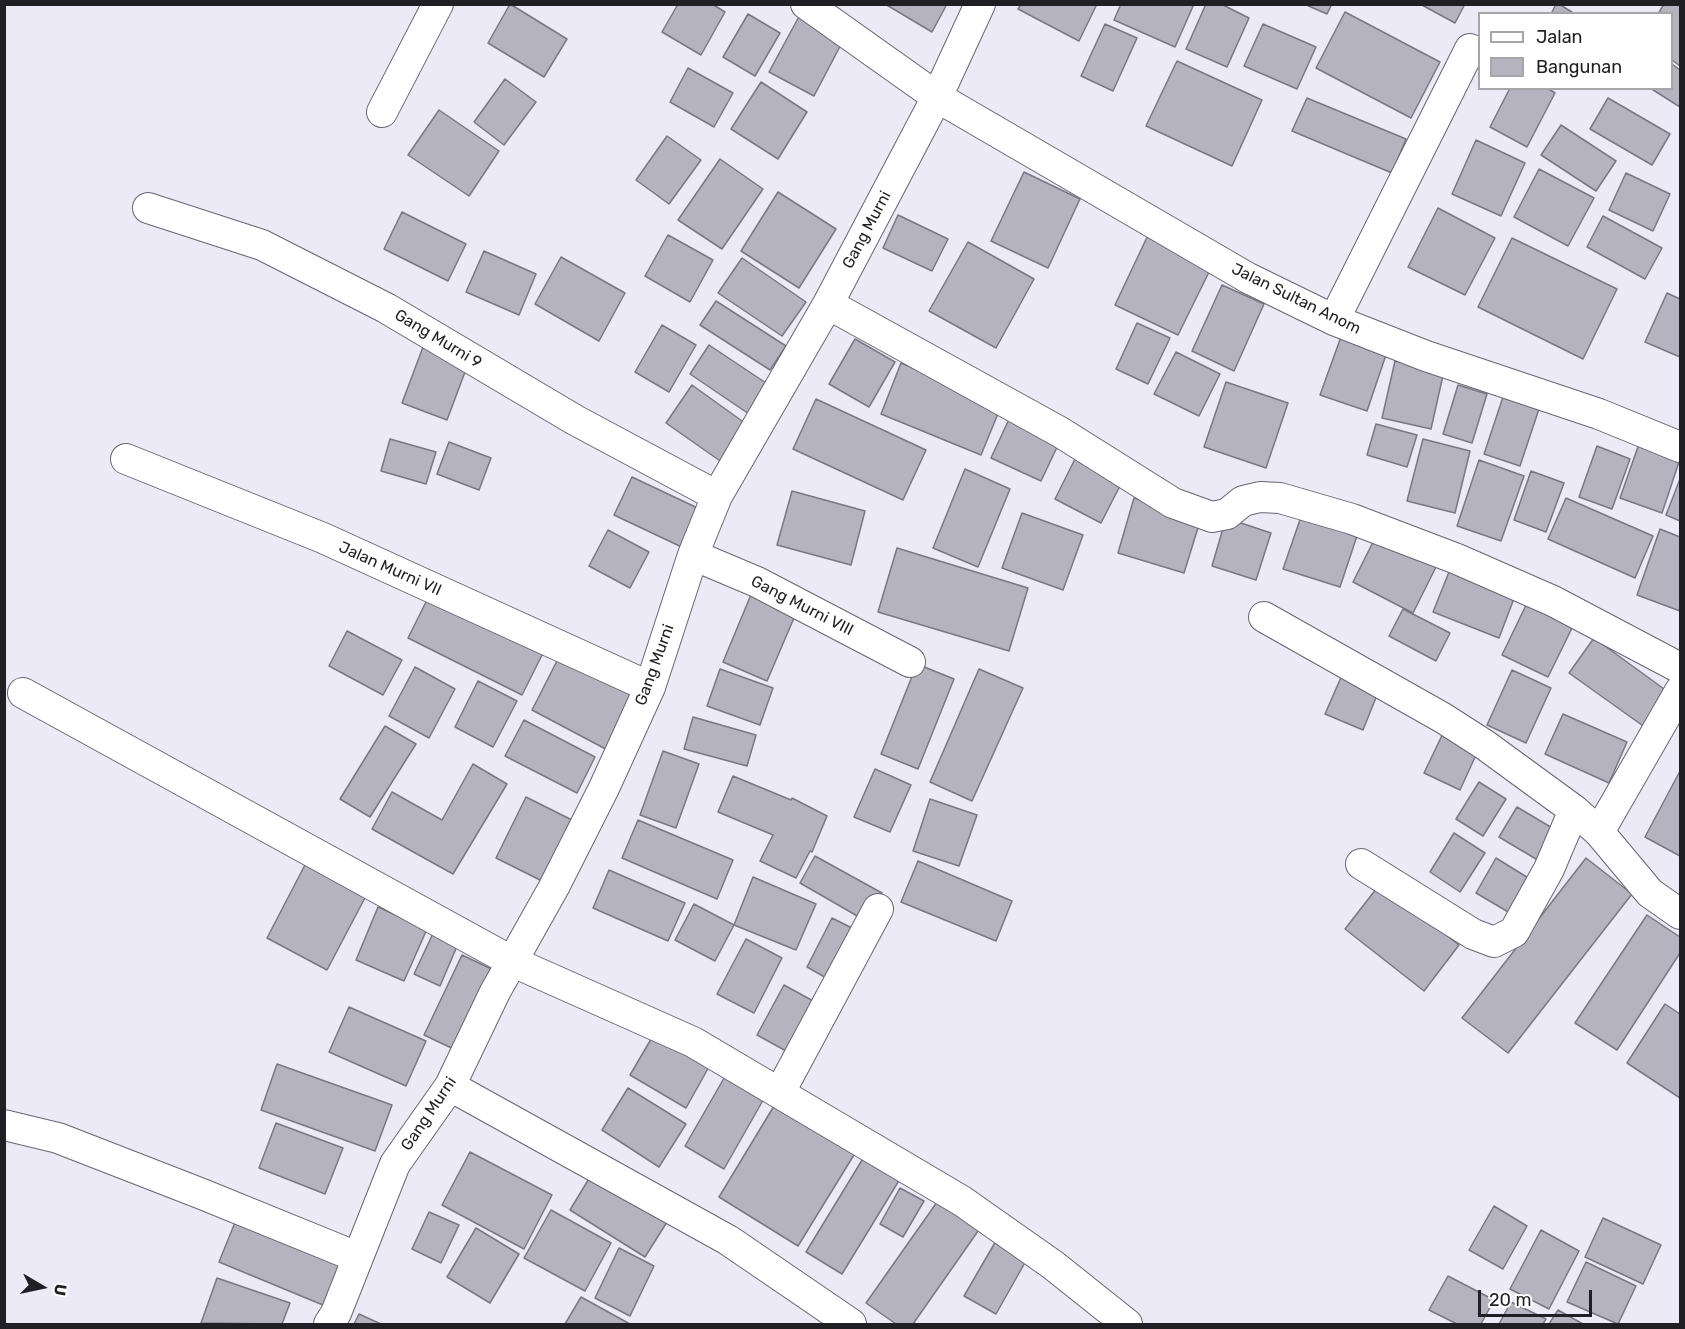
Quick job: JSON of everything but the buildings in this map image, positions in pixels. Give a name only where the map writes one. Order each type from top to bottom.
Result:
[{"type":"street","points":[[382,112],[438,4]]},
{"type":"street","name":"Jalan Sultan Anom","points":[[806,4],[937,97],[1248,278],[1334,320],[1426,356],[1599,414],[1680,447]]},
{"type":"street","name":"Gang Murni","points":[[329,1324],[336,1313],[395,1164],[450,1086],[511,961],[554,886],[599,798],[650,687],[693,555],[717,495],[828,304],[937,97],[980,4]]},
{"type":"street","points":[[1334,320],[1470,49]]},
{"type":"street","name":"Gang Murni 9","points":[[148,208],[262,245],[386,308],[575,420],[717,495]]},
{"type":"street","points":[[828,304],[1060,432],[1173,503],[1212,517],[1227,514],[1243,501],[1260,497],[1280,498],[1352,519],[1457,559],[1553,601],[1680,668]]},
{"type":"street","name":"Jalan Murni VII","points":[[126,459],[323,538],[650,687]]},
{"type":"street","name":"Gang Murni VIII","points":[[693,555],[767,587],[910,662]]},
{"type":"street","points":[[1264,617],[1443,718],[1485,745],[1574,810],[1599,832],[1650,893],[1680,914]]},
{"type":"street","points":[[1599,832],[1680,691]]},
{"type":"street","points":[[23,693],[511,961],[693,1042],[962,1201],[1053,1265],[1127,1324]]},
{"type":"street","points":[[1361,864],[1473,934],[1494,942],[1514,932],[1550,869],[1574,810]]},
{"type":"street","points":[[780,1092],[878,909]]},
{"type":"street","points":[[450,1086],[728,1240],[851,1324]]},
{"type":"street","points":[[4,1125],[58,1138],[357,1257]]}]
